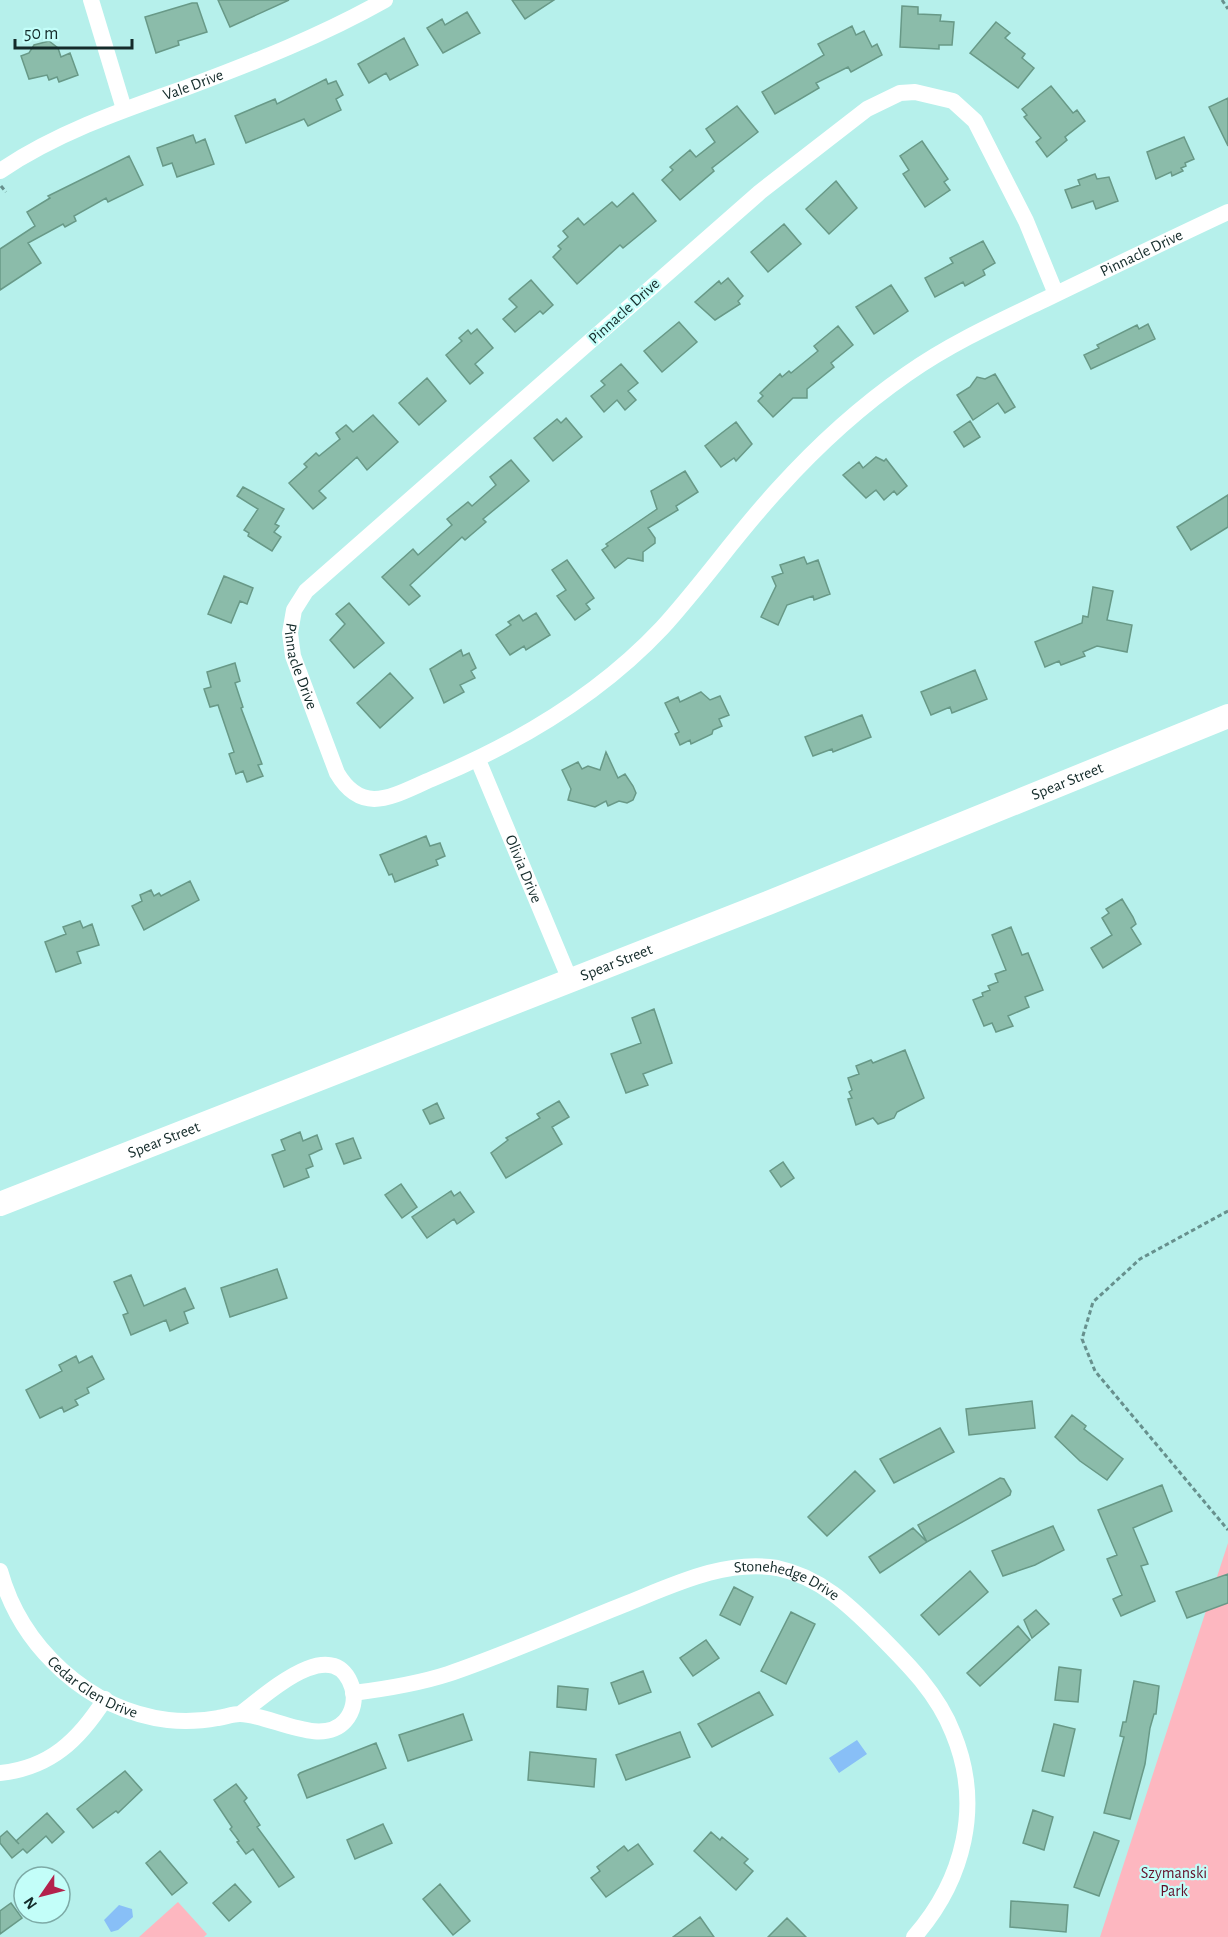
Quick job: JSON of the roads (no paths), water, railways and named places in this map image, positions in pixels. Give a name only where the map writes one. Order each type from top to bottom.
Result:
[{"type":"main road","name":"Spear Street","points":[[0,1204],[778,899],[1228,716]]},
{"type":"street","points":[[91,0],[124,109]]},
{"type":"street","name":"Vale Drive","points":[[0,171],[51,140],[124,109],[251,64],[385,0]]},
{"type":"street","name":"Pinnacle Drive","points":[[1056,294],[1026,221],[986,138],[975,121],[953,101],[915,92],[900,93],[867,109],[812,149],[352,548],[306,591],[294,610],[290,633],[293,656],[337,773],[355,795],[370,801],[403,791],[478,760],[531,730],[620,667],[660,629],[779,487],[861,410],[907,374],[954,344],[1228,212]]},
{"type":"street","name":"Olivia Drive","points":[[478,760],[570,980]]},
{"type":"street","name":"Stonehedge Drive","points":[[353,1693],[402,1686],[449,1674],[672,1586],[725,1569],[756,1566],[777,1569],[822,1585],[854,1609],[916,1672],[941,1709],[960,1749],[967,1791],[967,1814],[959,1856],[946,1893],[914,1937]]},
{"type":"street","name":"Cedar Glen Drive","points":[[0,1571],[13,1606],[42,1650],[62,1671],[105,1699],[141,1714],[168,1720],[214,1719],[240,1714],[315,1731],[329,1731],[346,1719],[353,1707],[353,1693],[343,1674],[331,1666],[316,1665],[302,1670],[240,1714]]},
{"type":"street","points":[[0,1773],[27,1769],[56,1755],[89,1725],[105,1699]]},
{"type":"water","points":[[857,1740],[867,1754],[839,1773],[829,1758]]},
{"type":"water","points":[[119,1905],[132,1909],[133,1917],[118,1930],[111,1932],[104,1920]]},
{"type":"park label","name":"Szymanski Park","points":[[1174,1882]]}]
